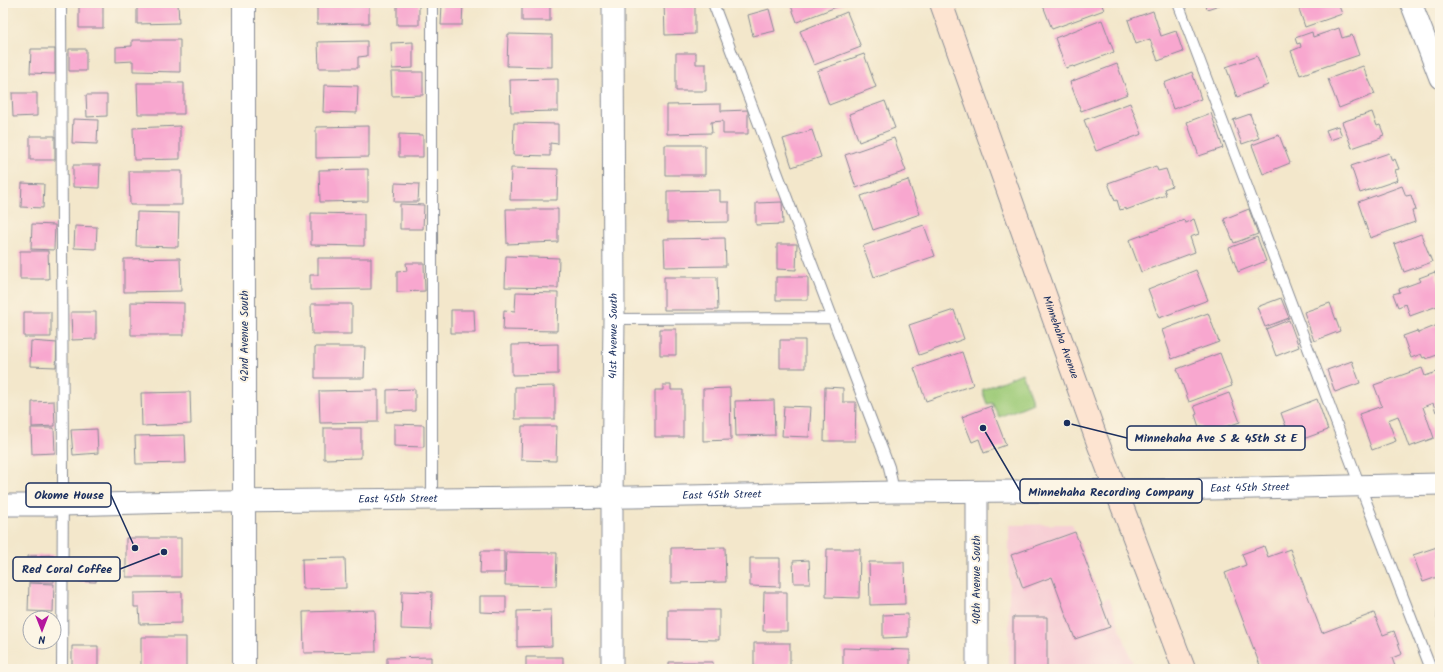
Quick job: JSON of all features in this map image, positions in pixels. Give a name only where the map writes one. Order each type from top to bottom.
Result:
[{"type":"main road","name":"Minnehaha Avenue","points":[[941,3],[1090,420],[1184,669]]},
{"type":"street","name":"42nd Avenue South","points":[[244,3],[244,669]]},
{"type":"street","name":"41st Avenue South","points":[[612,669],[614,319],[613,3]]},
{"type":"street","points":[[1411,3],[1440,78]]},
{"type":"street","name":"East 45th Street","points":[[3,505],[62,505],[245,500],[612,497],[1440,484]]},
{"type":"street","name":"40th Avenue South","points":[[977,492],[977,669]]},
{"type":"lane","points":[[61,3],[62,669]]},
{"type":"lane","points":[[432,3],[432,498]]},
{"type":"lane","points":[[713,3],[889,467],[894,492]]},
{"type":"lane","points":[[1178,3],[1360,486],[1431,669]]},
{"type":"lane","points":[[614,319],[832,318]]},
{"type":"shaded area","points":[[1072,524],[1101,600],[1109,598],[1135,669],[1009,669],[1009,525]]},
{"type":"green space","points":[[1022,373],[1033,403],[999,417],[992,403],[987,404],[982,390]]},
{"type":"building","points":[[79,3],[103,3],[103,28],[79,28]]},
{"type":"building","points":[[137,3],[178,3],[179,23],[137,24]]},
{"type":"building","points":[[317,3],[369,3],[369,23],[317,24]]},
{"type":"building","points":[[397,3],[419,3],[419,25],[397,25]]},
{"type":"building","points":[[442,3],[463,3],[462,25],[441,25]]},
{"type":"building","points":[[522,3],[550,3],[550,21],[522,21]]},
{"type":"building","points":[[664,3],[695,3],[695,34],[665,35]]},
{"type":"building","points":[[790,3],[844,3],[844,4],[797,22]]},
{"type":"building","points":[[1042,3],[1101,3],[1104,10],[1052,29]]},
{"type":"building","points":[[1205,3],[1225,3],[1207,9]]},
{"type":"building","points":[[1297,3],[1338,3],[1342,14],[1305,27]]},
{"type":"building","points":[[769,9],[775,31],[753,36],[748,15]]},
{"type":"building","points":[[1153,11],[1161,36],[1176,31],[1183,52],[1158,61],[1150,39],[1136,44],[1128,20]]},
{"type":"building","points":[[847,12],[861,47],[814,65],[800,31]]},
{"type":"building","points":[[1102,20],[1114,52],[1074,67],[1066,68],[1055,38]]},
{"type":"building","points":[[1339,28],[1342,38],[1352,35],[1359,55],[1300,75],[1291,51],[1301,47],[1300,43],[1297,44],[1295,38],[1312,32],[1313,37]]},
{"type":"building","points":[[508,34],[552,35],[552,67],[507,66]]},
{"type":"building","points":[[132,40],[180,40],[180,72],[133,71],[133,61],[116,62],[116,47],[132,46]]},
{"type":"building","points":[[367,41],[367,56],[358,57],[358,68],[319,68],[318,42]]},
{"type":"building","points":[[413,42],[413,68],[392,69],[391,43]]},
{"type":"building","points":[[31,49],[55,49],[55,74],[30,73]]},
{"type":"building","points":[[69,49],[86,49],[86,71],[69,71]]},
{"type":"building","points":[[676,53],[696,53],[696,64],[706,64],[706,91],[676,91]]},
{"type":"building","points":[[864,54],[876,87],[829,105],[817,71]]},
{"type":"building","points":[[1257,56],[1268,85],[1237,97],[1226,67]]},
{"type":"building","points":[[1117,64],[1128,94],[1081,111],[1070,82]]},
{"type":"building","points":[[1363,66],[1375,94],[1339,108],[1328,79]]},
{"type":"building","points":[[391,72],[423,72],[423,95],[392,96]]},
{"type":"building","points":[[1192,72],[1201,99],[1173,109],[1164,83]]},
{"type":"building","points":[[558,79],[558,111],[511,112],[510,80]]},
{"type":"building","points":[[137,83],[184,83],[184,114],[138,114]]},
{"type":"building","points":[[324,85],[358,86],[357,113],[323,112]]},
{"type":"building","points":[[12,93],[37,93],[37,116],[13,117]]},
{"type":"building","points":[[86,95],[107,95],[107,116],[87,117]]},
{"type":"building","points":[[885,101],[895,128],[859,142],[849,114]]},
{"type":"building","points":[[1130,103],[1142,134],[1096,151],[1084,120]]},
{"type":"building","points":[[721,104],[721,111],[748,110],[748,134],[723,134],[723,121],[711,122],[712,133],[667,134],[667,105]]},
{"type":"building","points":[[1372,112],[1377,126],[1380,125],[1384,135],[1381,136],[1381,138],[1352,148],[1342,122]]},
{"type":"building","points":[[1211,113],[1223,148],[1199,156],[1187,122]]},
{"type":"building","points":[[1250,114],[1259,138],[1242,144],[1233,120]]},
{"type":"building","points":[[73,119],[98,120],[97,144],[72,143]]},
{"type":"building","points":[[514,123],[558,124],[558,144],[550,143],[550,156],[513,155]]},
{"type":"building","points":[[180,126],[180,159],[134,160],[133,128]]},
{"type":"building","points":[[369,126],[369,157],[316,158],[316,127]]},
{"type":"building","points":[[1338,126],[1342,136],[1330,140],[1326,130]]},
{"type":"building","points":[[812,130],[821,157],[792,167],[783,139]]},
{"type":"building","points":[[399,134],[423,135],[423,157],[399,157]]},
{"type":"building","points":[[1279,135],[1290,163],[1263,174],[1252,145]]},
{"type":"building","points":[[30,136],[55,136],[55,160],[30,160]]},
{"type":"building","points":[[894,138],[906,171],[856,188],[845,155]]},
{"type":"building","points":[[665,145],[705,145],[705,175],[665,175]]},
{"type":"building","points":[[1389,153],[1392,161],[1395,159],[1399,169],[1395,170],[1398,180],[1360,193],[1351,166]]},
{"type":"building","points":[[73,165],[100,165],[99,188],[73,187]]},
{"type":"building","points":[[1156,166],[1158,171],[1166,169],[1172,186],[1164,189],[1166,195],[1126,210],[1126,208],[1120,210],[1117,200],[1115,201],[1108,183]]},
{"type":"building","points":[[511,168],[558,169],[557,200],[510,200]]},
{"type":"building","points":[[368,169],[368,201],[320,202],[319,170]]},
{"type":"building","points":[[129,171],[182,171],[182,205],[130,205]]},
{"type":"building","points":[[908,180],[920,214],[873,230],[861,196]]},
{"type":"building","points":[[22,183],[44,184],[43,208],[21,207]]},
{"type":"building","points":[[395,183],[419,184],[418,202],[394,202]]},
{"type":"building","points":[[1402,186],[1406,196],[1411,195],[1416,210],[1412,211],[1415,222],[1370,238],[1358,202]]},
{"type":"building","points":[[720,190],[720,202],[729,202],[729,222],[667,223],[667,191]]},
{"type":"building","points":[[782,202],[783,224],[756,225],[756,203]]},
{"type":"building","points":[[400,204],[424,205],[423,229],[400,229]]},
{"type":"building","points":[[506,209],[558,209],[558,242],[507,244]]},
{"type":"building","points":[[1249,209],[1258,234],[1234,243],[1224,219]]},
{"type":"building","points":[[137,212],[179,213],[178,247],[136,246]]},
{"type":"building","points":[[311,213],[364,214],[364,246],[311,245]]},
{"type":"building","points":[[1194,219],[1199,234],[1190,237],[1195,252],[1141,272],[1129,240],[1184,220],[1185,223]]},
{"type":"building","points":[[32,224],[55,225],[54,250],[31,249]]},
{"type":"building","points":[[924,225],[935,256],[874,277],[863,246]]},
{"type":"building","points":[[75,226],[97,227],[96,249],[74,248]]},
{"type":"building","points":[[1421,234],[1432,262],[1404,272],[1394,244]]},
{"type":"building","points":[[1257,237],[1266,261],[1238,272],[1229,248]]},
{"type":"building","points":[[725,238],[726,266],[665,267],[664,239]]},
{"type":"building","points":[[777,244],[797,244],[796,270],[777,269]]},
{"type":"building","points":[[20,251],[48,251],[49,279],[20,279]]},
{"type":"building","points":[[506,256],[559,258],[558,288],[505,287]]},
{"type":"building","points":[[180,258],[181,291],[124,292],[124,259]]},
{"type":"building","points":[[318,258],[371,258],[371,289],[310,290],[310,275],[318,275]]},
{"type":"building","points":[[406,263],[424,263],[425,291],[397,292],[397,272],[407,271]]},
{"type":"building","points":[[1196,270],[1208,300],[1159,318],[1148,289]]},
{"type":"building","points":[[1435,272],[1440,286],[1440,305],[1410,316],[1406,304],[1398,307],[1393,294],[1400,292],[1399,289],[1421,281],[1419,278]]},
{"type":"building","points":[[664,277],[717,277],[718,310],[664,310]]},
{"type":"building","points":[[776,277],[808,277],[808,300],[776,300]]},
{"type":"building","points":[[516,292],[558,293],[557,331],[503,330],[504,310],[515,311]]},
{"type":"building","points":[[1281,298],[1289,318],[1265,327],[1257,307]]},
{"type":"building","points":[[131,302],[184,303],[184,335],[131,335]]},
{"type":"building","points":[[1330,303],[1340,331],[1314,341],[1304,312]]},
{"type":"building","points":[[311,304],[352,304],[352,334],[312,334]]},
{"type":"building","points":[[451,310],[474,310],[475,333],[451,333]]},
{"type":"building","points":[[954,310],[964,339],[919,355],[909,325]]},
{"type":"building","points":[[24,312],[51,312],[51,337],[24,337]]},
{"type":"building","points":[[71,312],[96,312],[96,339],[72,340]]},
{"type":"building","points":[[1208,313],[1219,342],[1172,359],[1162,330]]},
{"type":"building","points":[[1289,320],[1299,347],[1276,356],[1266,329]]},
{"type":"building","points":[[1440,324],[1440,354],[1426,359],[1425,357],[1423,358],[1421,354],[1411,358],[1403,336],[1417,331],[1418,333]]},
{"type":"building","points":[[660,329],[676,329],[676,355],[660,355]]},
{"type":"building","points":[[780,340],[805,340],[805,368],[780,368]]},
{"type":"building","points":[[31,341],[57,343],[56,367],[30,366]]},
{"type":"building","points":[[558,344],[558,374],[512,375],[512,345]]},
{"type":"building","points":[[315,347],[365,347],[364,378],[315,378]]},
{"type":"building","points":[[962,352],[973,385],[926,401],[914,368]]},
{"type":"building","points":[[1220,353],[1232,386],[1189,402],[1177,369]]},
{"type":"building","points":[[1352,361],[1360,383],[1335,392],[1327,370]]},
{"type":"building","points":[[1422,368],[1425,376],[1440,371],[1440,410],[1436,412],[1433,403],[1423,407],[1434,438],[1409,447],[1398,416],[1388,420],[1396,441],[1372,450],[1359,414],[1382,406],[1374,385]]},
{"type":"building","points":[[663,385],[671,385],[671,390],[683,390],[683,437],[655,437],[655,390],[663,390]]},
{"type":"building","points":[[555,386],[555,419],[515,419],[515,387]]},
{"type":"building","points":[[825,387],[843,388],[843,402],[856,402],[855,441],[824,441]]},
{"type":"building","points":[[730,388],[731,440],[703,441],[703,389]]},
{"type":"building","points":[[415,389],[415,411],[387,412],[387,390]]},
{"type":"building","points":[[378,390],[378,422],[320,423],[319,391]]},
{"type":"building","points":[[190,392],[191,424],[142,426],[141,393]]},
{"type":"building","points":[[1229,393],[1240,422],[1204,434],[1201,426],[1199,427],[1194,406]]},
{"type":"building","points":[[1317,399],[1328,430],[1292,443],[1281,413]]},
{"type":"building","points":[[774,400],[775,435],[736,436],[735,401]]},
{"type":"building","points":[[54,401],[55,426],[32,427],[32,402]]},
{"type":"building","points":[[784,406],[811,407],[809,437],[782,436]]},
{"type":"building","points":[[991,406],[1006,445],[984,453],[979,439],[972,442],[962,417]]},
{"type":"building","points":[[394,424],[424,425],[424,447],[394,446]]},
{"type":"building","points":[[522,426],[557,426],[556,461],[521,460]]},
{"type":"building","points":[[31,428],[54,428],[55,453],[32,454]]},
{"type":"building","points":[[324,428],[361,428],[361,458],[324,459]]},
{"type":"building","points":[[97,429],[98,453],[73,455],[71,430]]},
{"type":"building","points":[[185,435],[186,463],[136,464],[135,436]]},
{"type":"building","points":[[1075,532],[1110,627],[1075,639],[1052,577],[1023,588],[1011,555]]},
{"type":"building","points":[[126,538],[181,538],[181,577],[126,577]]},
{"type":"building","points":[[1264,546],[1268,557],[1290,549],[1322,633],[1374,613],[1383,635],[1394,631],[1402,654],[1392,658],[1396,669],[1257,669],[1261,668],[1225,573],[1246,565],[1242,554]]},
{"type":"building","points":[[1440,546],[1440,576],[1423,582],[1413,555]]},
{"type":"building","points":[[725,547],[726,582],[671,583],[671,548]]},
{"type":"building","points":[[827,549],[860,549],[859,598],[826,597]]},
{"type":"building","points":[[481,551],[504,551],[504,573],[480,573]]},
{"type":"building","points":[[506,552],[557,553],[556,586],[505,585]]},
{"type":"building","points":[[53,555],[54,582],[29,582],[28,556]]},
{"type":"building","points":[[72,558],[97,558],[96,582],[72,581]]},
{"type":"building","points":[[345,558],[346,588],[303,589],[302,559]]},
{"type":"building","points":[[750,558],[780,558],[780,587],[750,586]]},
{"type":"building","points":[[809,560],[810,583],[794,583],[793,561]]},
{"type":"building","points":[[869,562],[904,562],[905,604],[870,605]]},
{"type":"building","points":[[29,583],[54,584],[53,610],[28,610]]},
{"type":"building","points":[[402,591],[432,592],[431,630],[401,629]]},
{"type":"building","points":[[182,592],[182,623],[140,624],[139,607],[134,607],[134,593]]},
{"type":"building","points":[[764,592],[787,592],[787,631],[763,631]]},
{"type":"building","points":[[1438,594],[1440,594],[1440,619],[1437,619]]},
{"type":"building","points":[[480,596],[506,596],[506,613],[480,612]]},
{"type":"building","points":[[375,610],[376,652],[304,653],[303,612]]},
{"type":"building","points":[[551,610],[552,646],[517,647],[517,611]]},
{"type":"building","points":[[668,610],[719,610],[719,640],[668,639]]},
{"type":"building","points":[[908,614],[908,637],[883,638],[883,615]]},
{"type":"building","points":[[1013,617],[1047,617],[1047,669],[1013,669]]},
{"type":"building","points":[[141,637],[186,637],[186,669],[141,669]]},
{"type":"building","points":[[754,643],[790,643],[790,669],[754,669]]},
{"type":"building","points":[[72,646],[98,646],[98,669],[72,669]]},
{"type":"building","points":[[843,648],[910,650],[910,669],[843,669]]},
{"type":"building","points":[[431,657],[431,669],[387,669],[387,658]]},
{"type":"building","points":[[526,657],[563,657],[563,669],[526,669]]},
{"type":"building","points":[[669,662],[713,662],[713,669],[669,669]]},
{"type":"place","name":"Minnehaha Ave S & 45th St E","points":[[1067,423]]},
{"type":"place","name":"Minnehaha Recording Company","points":[[983,428]]},
{"type":"place","name":"Okome House","points":[[135,548]]},
{"type":"place","name":"Red Coral Coffee","points":[[164,552]]}]
